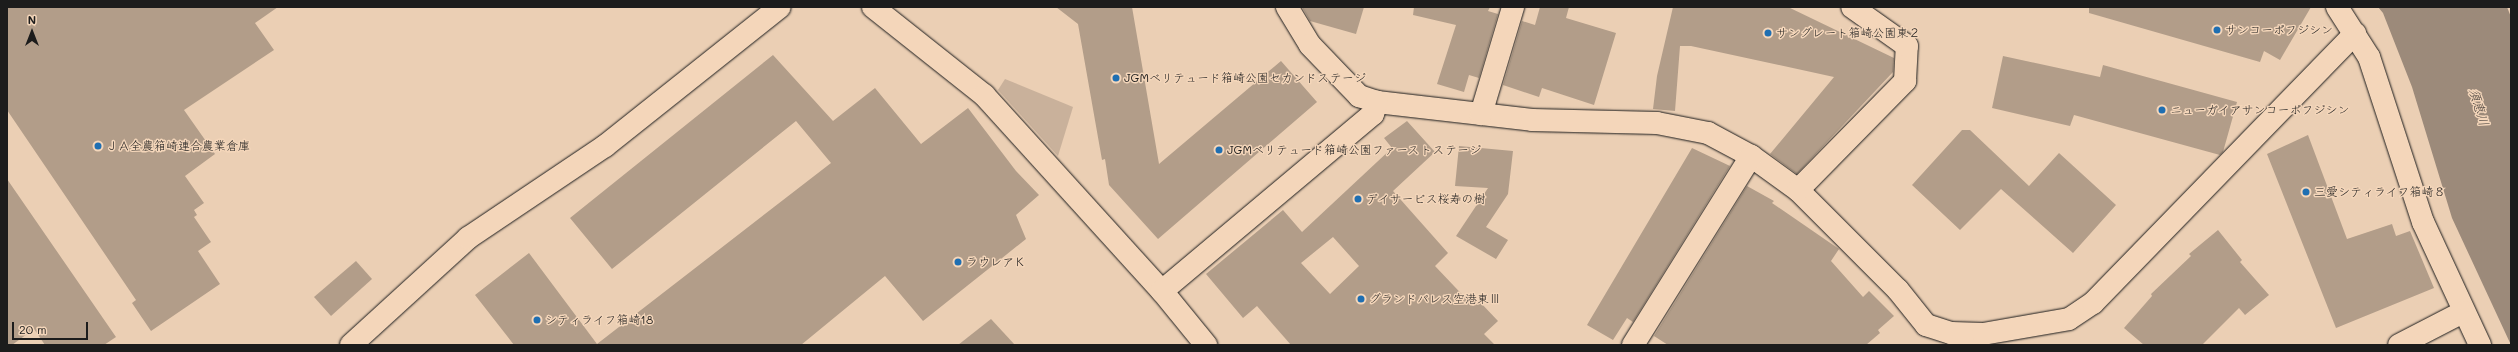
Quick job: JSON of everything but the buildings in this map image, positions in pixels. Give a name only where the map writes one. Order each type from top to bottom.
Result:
[{"type":"street","points":[[351,345],[468,238],[605,146],[780,7]]},
{"type":"street","points":[[873,7],[984,95],[1162,291],[1206,345]]},
{"type":"street","points":[[1287,7],[1310,45],[1359,96],[1377,102],[1532,120],[1664,124],[1708,133],[1750,156],[1798,190],[1898,290],[1926,325],[1951,333],[1983,334],[2070,319],[2093,303],[2355,34]]},
{"type":"street","points":[[1481,114],[1512,7]]},
{"type":"street","points":[[1798,190],[1905,82],[1907,46],[1852,7]]},
{"type":"street","points":[[2337,7],[2369,58],[2423,222],[2463,312],[2480,345]]},
{"type":"street","points":[[1162,291],[1373,114],[1377,102]]},
{"type":"street","points":[[1633,345],[1750,156]]},
{"type":"street","points":[[2399,345],[2463,312]]},
{"type":"shaded area","points":[[1005,79],[1073,107],[1058,156],[998,90]]},
{"type":"water","name":"須恵川","points":[[2378,7],[2507,7],[2511,17],[2511,345],[2452,218],[2412,87],[2383,13]]},
{"type":"place","name":"サンコーポフジシン","points":[[2217,30]]},
{"type":"place","name":"サングレート箱崎公園東２","points":[[1768,33]]},
{"type":"place","name":"JGMベリテュード箱崎公園セカンドステージ","points":[[1116,78]]},
{"type":"place","name":"ニューガイアサンコーポフジシン","points":[[2162,110]]},
{"type":"place","name":"ＪＡ全農箱崎連合農業倉庫","points":[[98,146]]},
{"type":"place","name":"JGMベリテュード箱崎公園ファーストステージ","points":[[1219,150]]},
{"type":"place","name":"三愛シティライフ箱崎８","points":[[2306,192]]},
{"type":"place","name":"デイサービス桜寿の樹","points":[[1358,199]]},
{"type":"place","name":"ラウレアＫ","points":[[958,262]]},
{"type":"place","name":"グランドパレス空港東Ⅲ","points":[[1361,299]]},
{"type":"place","name":"シティライフ箱崎18","points":[[537,320]]}]
